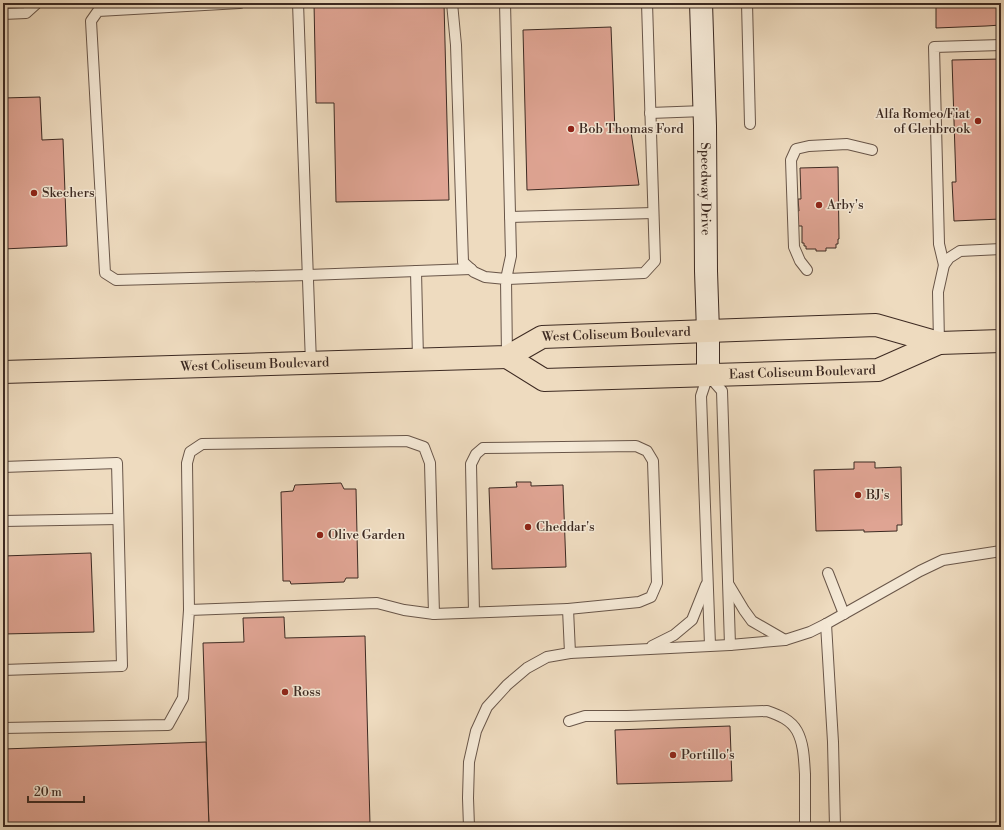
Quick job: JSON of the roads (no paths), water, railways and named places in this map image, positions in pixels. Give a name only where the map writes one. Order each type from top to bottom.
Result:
[{"type":"highway","name":"East Coliseum Boulevard","points":[[708,332],[876,325],[939,343],[1001,341]]},
{"type":"highway","name":"West Coliseum Boulevard","points":[[3,372],[507,357],[542,336],[708,332]]},
{"type":"highway","name":"East Coliseum Boulevard","points":[[708,375],[878,370],[939,343]]},
{"type":"highway","points":[[507,357],[544,380],[708,375]]},
{"type":"main road","name":"Speedway Drive","points":[[701,3],[708,375]]},
{"type":"lane","points":[[3,14],[26,13],[36,3]]},
{"type":"lane","points":[[240,3],[98,11],[91,21],[105,273],[116,280],[308,276],[471,269]]},
{"type":"lane","points":[[298,3],[311,363]]},
{"type":"lane","points":[[452,3],[456,44],[463,262],[474,272],[485,277],[506,279],[644,273],[655,261],[647,3]]},
{"type":"lane","points":[[505,3],[511,256],[506,279],[507,357]]},
{"type":"lane","points":[[747,3],[750,124]]},
{"type":"lane","points":[[944,265],[939,244],[934,47],[1001,45]]},
{"type":"lane","points":[[650,113],[704,110]]},
{"type":"lane","points":[[807,270],[800,261],[794,247],[791,160],[796,149],[809,146],[848,144],[872,150]]},
{"type":"lane","points":[[510,217],[654,213]]},
{"type":"lane","points":[[939,343],[938,292],[944,265],[949,258],[960,251],[1001,249]]},
{"type":"lane","points":[[416,272],[418,359]]},
{"type":"lane","points":[[708,375],[701,396],[710,646]]},
{"type":"lane","points":[[708,375],[722,391],[730,645]]},
{"type":"lane","points":[[3,728],[168,725],[183,698],[190,610],[187,463],[190,452],[202,444],[407,441],[424,447],[430,463],[434,614]]},
{"type":"lane","points":[[190,610],[377,603],[404,610],[434,614],[568,609],[639,602],[651,597],[657,584],[653,461],[647,451],[636,446],[483,448],[476,454],[471,464],[474,612]]},
{"type":"lane","points":[[3,467],[117,463],[122,666],[3,670]]},
{"type":"lane","points":[[3,521],[118,519]]},
{"type":"lane","points":[[469,827],[469,762],[476,731],[488,707],[507,685],[527,668],[547,657],[570,653],[730,645],[785,640],[810,632],[826,624],[920,571],[943,560],[1001,551]]},
{"type":"lane","points":[[828,573],[844,614]]},
{"type":"lane","points":[[647,648],[674,635],[692,620],[707,581]]},
{"type":"lane","points":[[728,584],[752,621],[785,640]]},
{"type":"lane","points":[[568,609],[570,653]]},
{"type":"lane","points":[[826,624],[835,827]]},
{"type":"lane","points":[[569,721],[585,716],[767,711],[786,718],[797,731],[802,744],[804,756],[805,827]]},
{"type":"place","name":"Alfa Romeo/Fiat of Glenbrook","points":[[978,121]]},
{"type":"place","name":"Bob Thomas Ford","points":[[571,129]]},
{"type":"place","name":"Skechers","points":[[34,193]]},
{"type":"place","name":"Arby's","points":[[819,205]]},
{"type":"place","name":"BJ's","points":[[858,495]]},
{"type":"place","name":"Cheddar's","points":[[528,527]]},
{"type":"place","name":"Olive Garden","points":[[320,535]]},
{"type":"place","name":"Ross","points":[[285,692]]},
{"type":"place","name":"Portillo's","points":[[673,755]]}]
